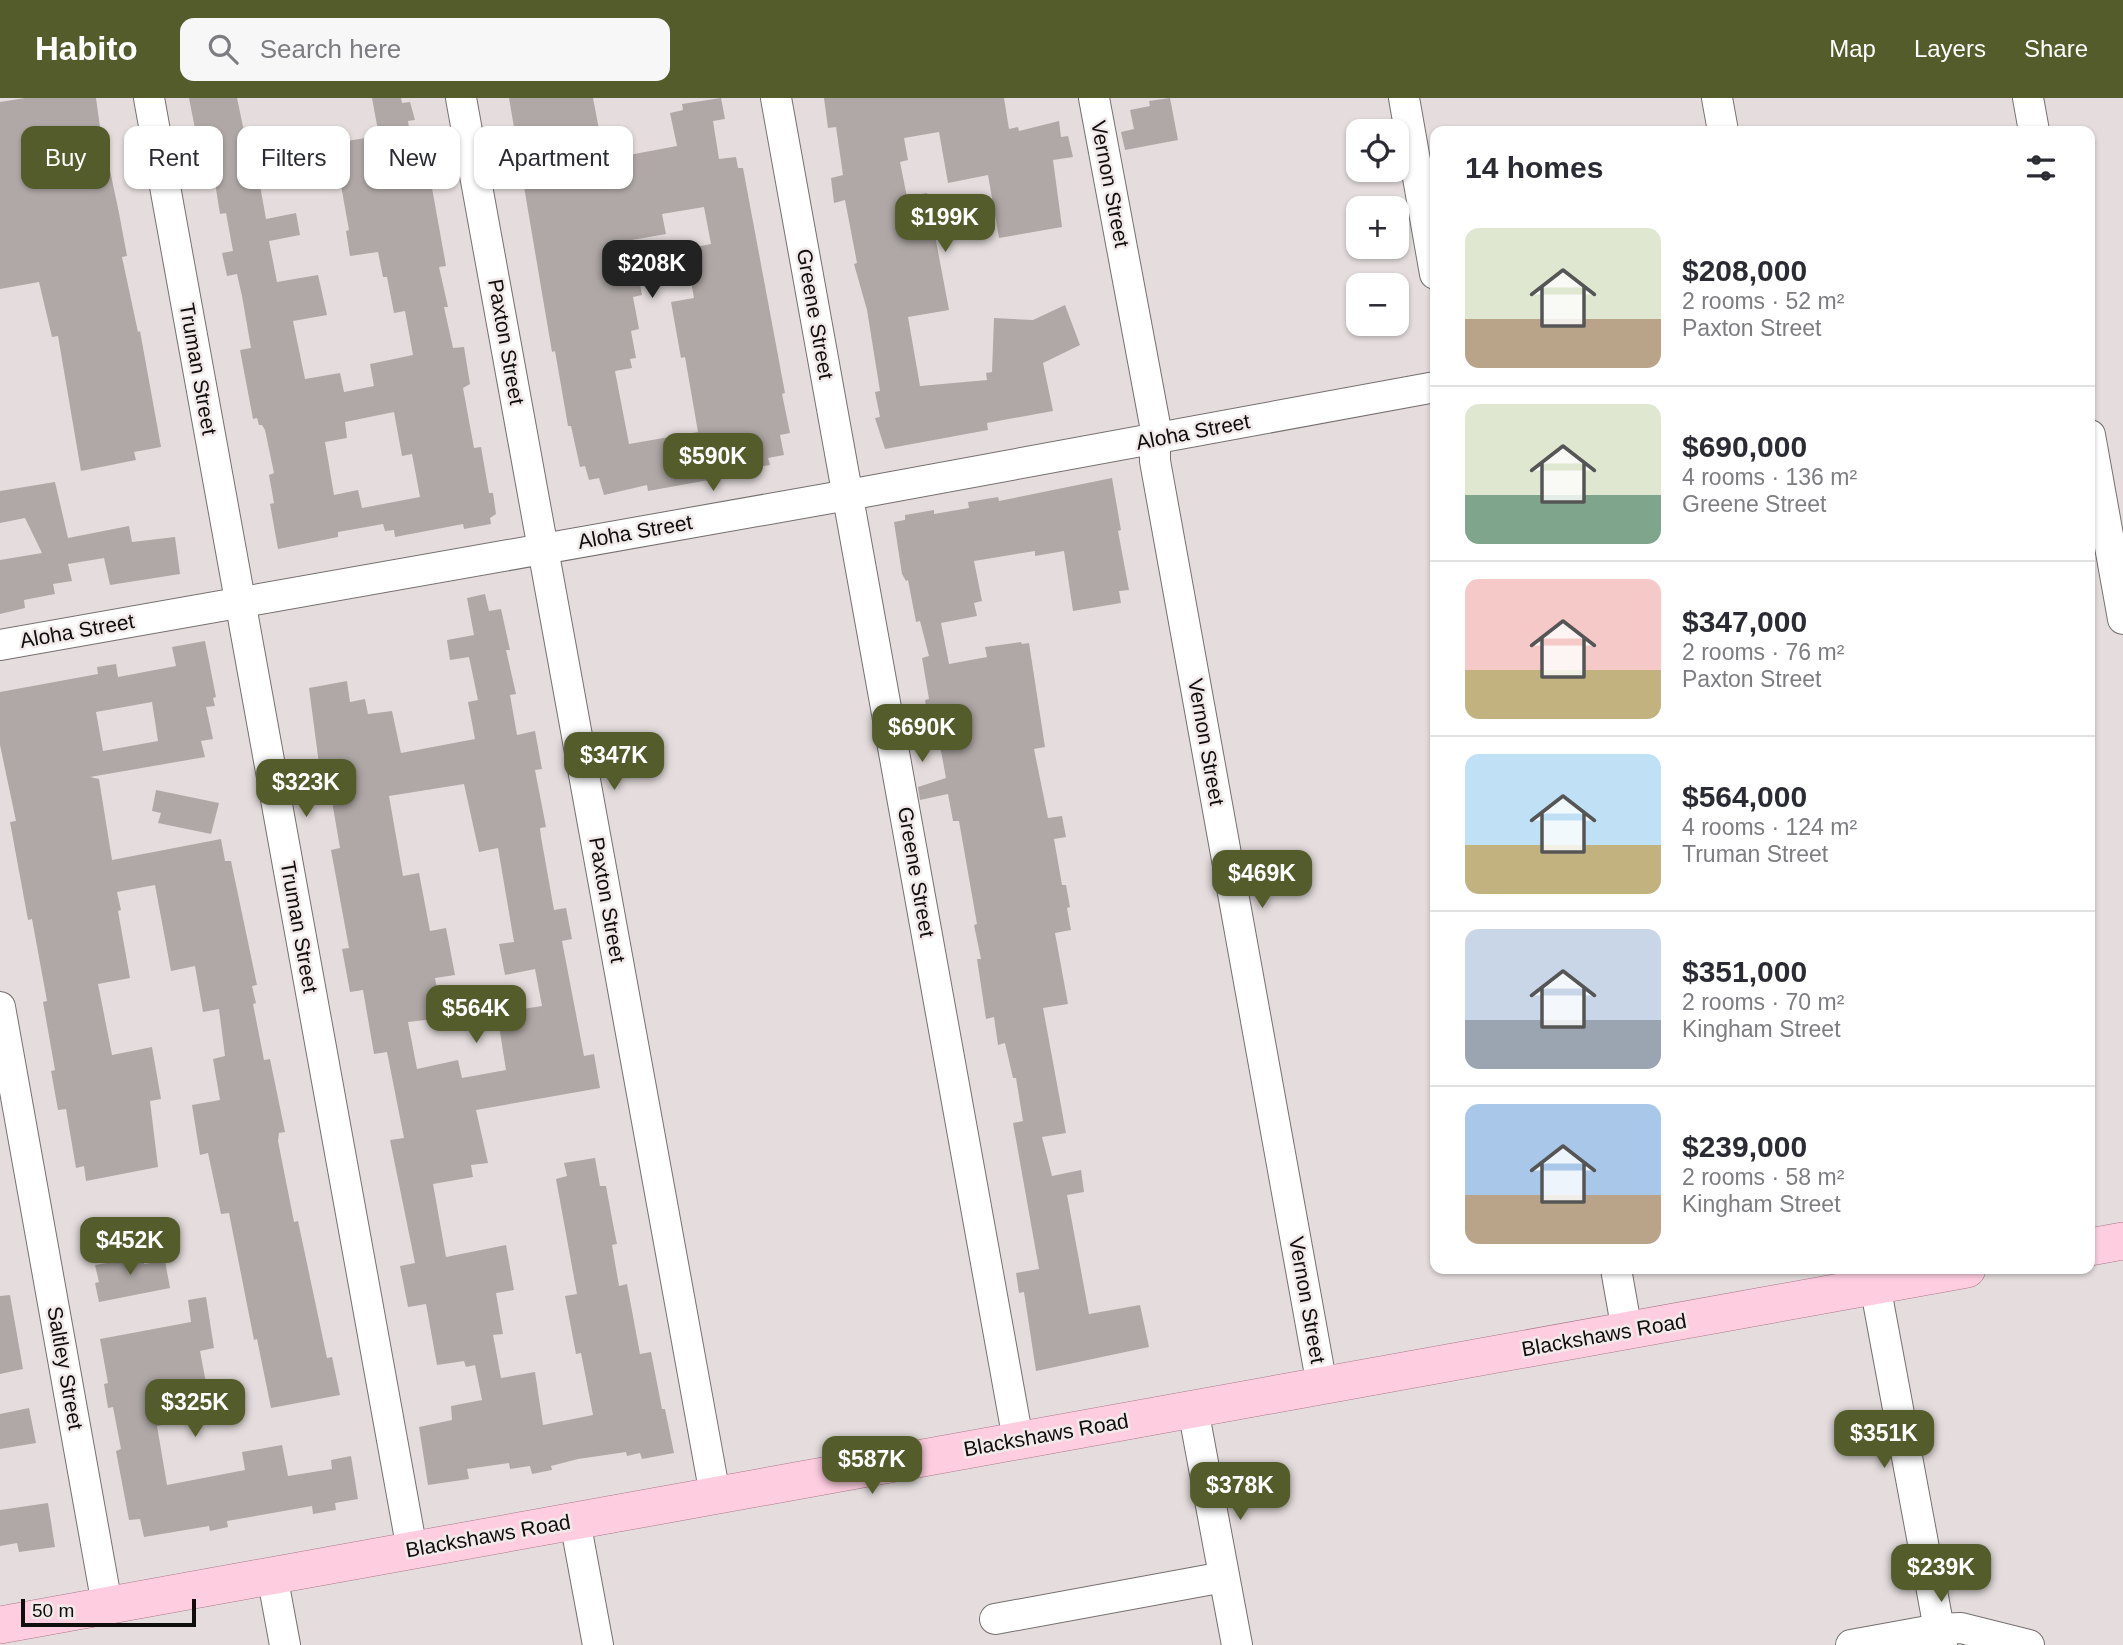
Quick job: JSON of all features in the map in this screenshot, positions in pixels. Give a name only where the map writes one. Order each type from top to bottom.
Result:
[{"type":"main road","points":[[2095,1246],[2123,1241]]},
{"type":"main road","name":"Blackshaws Road","points":[[0,1625],[1875,1286],[1920,1274]]},
{"type":"street","name":"Truman Street","points":[[149,98],[412,1550]]},
{"type":"street","name":"Paxton Street","points":[[461,98],[715,1495]]},
{"type":"street","name":"Greene Street","points":[[776,98],[1018,1440]]},
{"type":"street","name":"Vernon Street","points":[[1094,98],[1154,425],[1155,461],[1322,1386]]},
{"type":"street","points":[[1404,98],[1430,246]]},
{"type":"street","points":[[1717,98],[1722,126]]},
{"type":"street","points":[[2028,98],[2033,126]]},
{"type":"street","name":"Aloha Street","points":[[0,645],[848,495],[1430,388]]},
{"type":"street","points":[[2095,463],[2123,619]]},
{"type":"street","name":"Saltley Street","points":[[0,1007],[107,1605]]},
{"type":"street","points":[[1617,1274],[1627,1331]]},
{"type":"street","points":[[1875,1286],[1940,1637]]},
{"type":"street","points":[[1193,1409],[1237,1645]]},
{"type":"street","points":[[575,1521],[598,1645]]},
{"type":"street","points":[[272,1575],[285,1645]]},
{"type":"street","points":[[995,1619],[1224,1577]]},
{"type":"street","points":[[1851,1645],[1940,1637],[1963,1628],[2029,1645]]},
{"type":"building","points":[[25,98],[96,98],[100,126],[21,126],[21,189],[110,189],[110,170],[127,256],[122,257],[138,332],[140,331],[161,447],[134,452],[136,460],[81,471],[58,336],[52,337],[39,282],[0,289],[0,102]]},
{"type":"building","points":[[189,98],[237,98],[243,126],[237,126],[237,189],[261,189],[266,219],[296,213],[300,235],[269,241],[277,282],[318,275],[327,315],[293,321],[305,379],[340,373],[344,392],[374,386],[370,364],[413,355],[405,311],[394,313],[387,277],[383,277],[378,252],[350,256],[346,231],[349,230],[342,189],[350,189],[350,140],[364,138],[364,189],[432,189],[446,266],[439,267],[448,307],[444,307],[453,348],[464,347],[470,384],[463,388],[474,448],[481,447],[489,493],[493,493],[496,514],[490,518],[491,524],[464,529],[463,524],[395,537],[394,530],[385,531],[383,524],[338,532],[338,537],[278,549],[270,504],[274,503],[269,475],[274,473],[265,430],[259,425],[257,418],[253,419],[240,350],[251,348],[237,274],[227,276],[222,253],[233,251],[226,213],[220,214],[216,189],[223,189],[223,126],[194,126]],"holes":[[[394,412],[402,456],[412,454],[420,497],[362,508],[358,490],[334,495],[325,442],[347,438],[345,422]]]},
{"type":"building","points":[[372,98],[401,98],[402,103],[410,102],[415,120],[408,121],[409,126],[377,126]]},
{"type":"building","points":[[509,98],[593,98],[598,126],[514,126]]},
{"type":"building","points":[[721,98],[725,119],[713,121],[719,159],[736,157],[738,168],[743,168],[785,393],[782,394],[790,433],[780,435],[784,455],[768,458],[770,465],[719,473],[720,478],[648,491],[647,485],[604,495],[599,478],[589,480],[585,466],[580,467],[571,426],[568,426],[555,351],[552,352],[524,189],[633,189],[633,154],[677,146],[670,113],[683,110],[682,104]],"holes":[[[704,207],[711,244],[685,249],[694,298],[671,302],[681,358],[685,357],[698,432],[629,444],[615,371],[632,368],[630,359],[636,358],[631,331],[639,329],[633,297],[642,295],[632,240],[666,234],[662,214]]]},
{"type":"building","points":[[824,98],[1004,98],[1009,129],[1018,127],[1019,131],[1059,121],[1061,137],[1068,136],[1073,157],[1053,160],[1062,227],[999,238],[988,175],[948,183],[939,132],[904,138],[908,160],[900,162],[907,197],[927,193],[949,310],[908,317],[920,386],[987,380],[986,373],[992,372],[994,318],[1033,320],[1065,305],[1080,345],[1043,363],[1053,411],[987,423],[988,430],[885,449],[875,418],[880,417],[875,392],[880,391],[867,310],[854,264],[857,263],[845,200],[834,203],[831,178],[843,175],[836,127],[828,128]]},
{"type":"building","points":[[1170,98],[1178,140],[1125,150],[1121,132],[1134,129],[1130,110],[1150,106],[1149,101]]},
{"type":"building","points":[[1112,478],[1129,590],[1119,591],[1121,603],[1073,611],[1064,551],[1035,556],[1035,551],[974,561],[982,601],[974,603],[977,616],[941,623],[949,664],[987,657],[985,647],[1029,643],[1045,747],[1034,749],[1048,818],[1062,816],[1066,837],[1054,839],[1062,885],[1066,885],[1071,930],[1055,933],[1068,1004],[1043,1008],[1066,1133],[1042,1137],[1052,1176],[1081,1170],[1084,1192],[1067,1195],[1089,1314],[1140,1305],[1149,1347],[1036,1371],[1024,1292],[1019,1293],[1016,1273],[1039,1269],[1013,1123],[1023,1121],[1016,1078],[1013,1078],[1005,1043],[998,1045],[994,1017],[986,1019],[977,959],[981,959],[974,925],[977,924],[959,821],[953,821],[948,794],[920,800],[918,787],[946,778],[939,740],[932,741],[925,700],[929,699],[922,658],[929,656],[920,621],[916,622],[908,580],[906,581],[902,574],[894,522],[905,520],[905,515],[934,510],[934,514],[969,508],[968,502],[998,497],[999,501]]},
{"type":"building","points":[[55,482],[68,538],[129,526],[132,542],[175,537],[180,574],[110,585],[104,558],[68,564],[72,581],[53,584],[55,594],[24,600],[25,608],[0,614],[0,560],[42,553],[25,518],[0,523],[0,491]]},
{"type":"building","points":[[485,594],[489,611],[501,609],[510,650],[506,650],[516,694],[510,695],[517,735],[535,731],[542,769],[535,770],[546,827],[540,828],[554,910],[566,908],[572,939],[562,941],[584,1056],[594,1054],[600,1088],[476,1110],[488,1163],[471,1165],[473,1177],[433,1184],[446,1257],[506,1245],[514,1290],[496,1293],[503,1334],[493,1335],[501,1378],[535,1372],[543,1425],[593,1415],[581,1353],[576,1354],[565,1296],[577,1294],[556,1179],[567,1176],[564,1163],[595,1158],[600,1186],[606,1186],[617,1244],[612,1245],[619,1286],[627,1284],[640,1354],[651,1352],[674,1453],[642,1459],[640,1453],[627,1456],[626,1452],[578,1459],[551,1466],[552,1470],[532,1474],[530,1466],[510,1469],[509,1463],[467,1469],[469,1479],[428,1485],[419,1427],[452,1420],[451,1406],[482,1400],[475,1365],[466,1367],[464,1361],[437,1365],[426,1304],[408,1307],[400,1266],[415,1263],[390,1140],[404,1138],[387,1052],[374,1054],[363,990],[350,992],[342,949],[349,948],[331,850],[340,848],[332,801],[324,802],[309,688],[347,681],[350,702],[365,699],[368,714],[392,711],[401,753],[475,739],[468,702],[478,700],[469,657],[450,660],[447,640],[474,635],[467,598]],"holes":[[[464,784],[479,852],[498,848],[514,942],[499,944],[505,975],[535,969],[542,1006],[497,1013],[506,1070],[462,1078],[458,1060],[417,1069],[408,1022],[442,1018],[435,978],[455,975],[446,928],[430,931],[419,873],[403,876],[389,796]]]},
{"type":"building","points":[[205,641],[216,697],[213,698],[215,706],[206,707],[213,739],[201,741],[205,757],[90,777],[99,779],[112,860],[221,839],[225,861],[231,861],[257,985],[252,986],[256,1003],[253,1004],[264,1060],[270,1059],[285,1132],[279,1133],[278,1141],[294,1222],[298,1221],[327,1358],[332,1357],[340,1395],[271,1408],[257,1339],[254,1340],[229,1213],[221,1214],[208,1153],[200,1155],[192,1105],[220,1100],[213,1059],[225,1056],[219,1009],[203,1012],[195,966],[171,971],[155,885],[117,892],[130,978],[98,984],[112,1055],[152,1047],[161,1099],[150,1101],[158,1167],[86,1181],[84,1166],[76,1168],[66,1109],[58,1110],[51,1071],[55,1070],[43,1002],[47,1001],[32,919],[28,920],[10,822],[16,821],[0,745],[0,692],[98,674],[97,667],[116,664],[118,677],[176,666],[172,647]],"holes":[[[152,702],[158,741],[103,751],[96,712]]]},
{"type":"building","points":[[156,790],[219,803],[211,834],[158,823],[161,813],[152,811]]},
{"type":"building","points":[[142,1252],[144,1264],[165,1261],[170,1288],[99,1302],[95,1283],[99,1282],[95,1265],[107,1263],[107,1258]]},
{"type":"building","points":[[10,1295],[23,1369],[0,1374],[0,1296]]},
{"type":"building","points":[[206,1297],[214,1348],[200,1351],[212,1415],[157,1426],[167,1485],[245,1470],[242,1452],[282,1445],[288,1476],[332,1469],[331,1460],[351,1456],[358,1499],[335,1503],[336,1510],[313,1514],[312,1506],[227,1521],[228,1527],[210,1531],[209,1526],[144,1537],[140,1519],[129,1520],[116,1451],[121,1449],[113,1407],[108,1408],[104,1384],[108,1383],[100,1339],[191,1322],[188,1300]]},
{"type":"building","points":[[29,1408],[36,1443],[0,1449],[0,1414]]},
{"type":"building","points":[[48,1503],[55,1547],[19,1552],[17,1543],[0,1546],[0,1510]]}]
